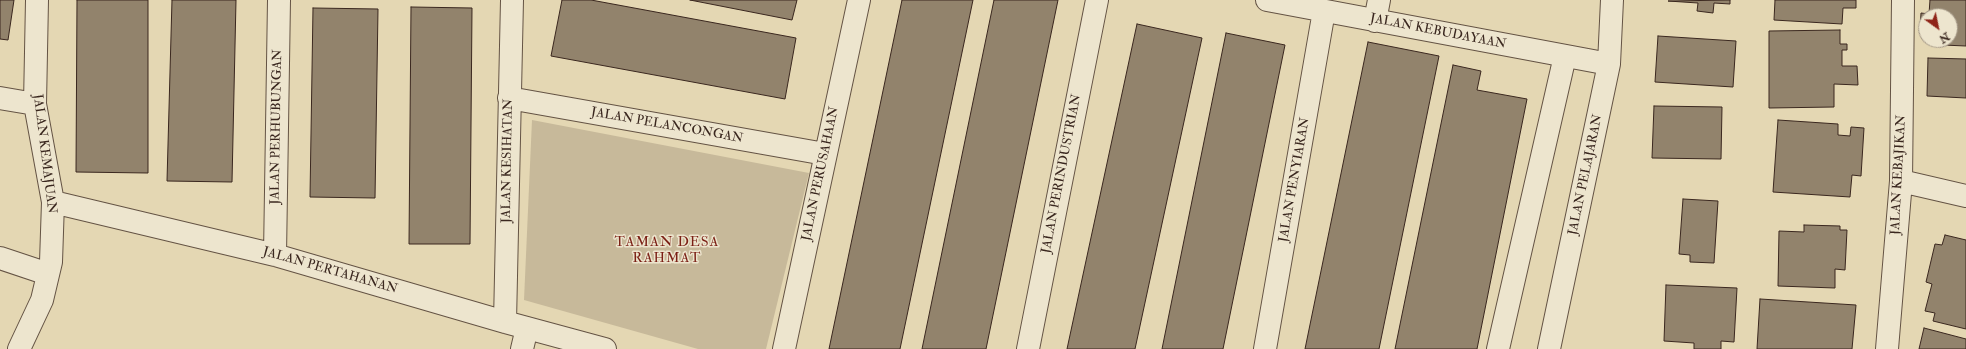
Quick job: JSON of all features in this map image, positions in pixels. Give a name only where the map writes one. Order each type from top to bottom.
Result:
[{"type":"street","name":"JALAN KEMAJUAN","points":[[19,349],[42,300],[51,262],[53,202],[35,104],[37,0]]},
{"type":"street","name":"JALAN PERHUBUNGAN","points":[[275,255],[279,0]]},
{"type":"street","name":"JALAN KESIHATAN","points":[[505,322],[512,0]]},
{"type":"street","name":"JALAN PERUSAHAAN","points":[[784,349],[859,0]]},
{"type":"street","name":"JALAN PERINDUSTRIAN","points":[[1028,349],[1097,0]]},
{"type":"street","name":"JALAN KEBUDAYAAN","points":[[1267,0],[1324,11],[1377,10],[1566,56],[1609,64]]},
{"type":"street","name":"JALAN PELAJARAN","points":[[1549,349],[1609,64],[1612,0]]},
{"type":"street","name":"JALAN KEBAJIKAN","points":[[1887,349],[1901,181],[1903,0]]},
{"type":"street","name":"JALAN PENYIARAN","points":[[1265,349],[1324,11]]},
{"type":"street","points":[[1498,349],[1566,56]]},
{"type":"street","points":[[0,98],[35,104]]},
{"type":"street","name":"JALAN PELANCONGAN","points":[[509,98],[825,154]]},
{"type":"street","points":[[1901,181],[1966,196]]},
{"type":"street","name":"JALAN PERTAHANAN","points":[[53,202],[275,255],[526,328],[605,349]]},
{"type":"street","points":[[0,258],[48,274]]},
{"type":"street","points":[[522,349],[526,328]]},
{"type":"shaded area","points":[[532,120],[809,173],[766,349],[698,349],[524,300]]},
{"type":"building","points":[[0,0],[14,0],[8,40],[0,39]]},
{"type":"building","points":[[77,0],[148,0],[148,173],[76,172]]},
{"type":"building","points":[[172,0],[236,0],[232,182],[167,181]]},
{"type":"building","points":[[562,0],[591,0],[796,38],[785,99],[551,56]]},
{"type":"building","points":[[690,0],[797,0],[792,20]]},
{"type":"building","points":[[902,0],[973,0],[900,349],[829,349]]},
{"type":"building","points":[[994,0],[1058,0],[986,349],[922,349]]},
{"type":"building","points":[[1730,0],[1730,4],[1714,3],[1713,13],[1697,11],[1698,3],[1668,1]]},
{"type":"building","points":[[1775,0],[1856,0],[1856,8],[1843,8],[1842,24],[1774,20]]},
{"type":"building","points":[[1930,0],[1966,0],[1966,46],[1958,46],[1958,8],[1929,8]]},
{"type":"building","points":[[411,7],[472,8],[470,244],[409,244]]},
{"type":"building","points":[[313,8],[378,9],[375,198],[310,197]]},
{"type":"building","points":[[1137,24],[1202,38],[1135,349],[1067,349]]},
{"type":"building","points":[[1840,30],[1840,44],[1847,44],[1847,50],[1842,50],[1842,66],[1857,66],[1858,85],[1834,84],[1834,107],[1769,108],[1769,31]]},
{"type":"building","points":[[1226,33],[1285,45],[1223,349],[1162,349]]},
{"type":"building","points":[[1658,36],[1736,41],[1733,87],[1655,82]]},
{"type":"building","points":[[1368,42],[1439,56],[1379,349],[1305,349]]},
{"type":"building","points":[[1928,58],[1966,59],[1966,98],[1927,96]]},
{"type":"building","points":[[1453,65],[1481,71],[1477,90],[1527,99],[1477,349],[1395,349]]},
{"type":"building","points":[[1654,106],[1722,107],[1721,159],[1652,158]]},
{"type":"building","points":[[1778,120],[1838,124],[1838,135],[1850,136],[1851,127],[1864,128],[1861,176],[1852,175],[1850,197],[1773,192]]},
{"type":"building","points":[[1683,199],[1718,201],[1714,263],[1690,262],[1690,255],[1679,254]]},
{"type":"building","points":[[1804,225],[1840,226],[1840,230],[1847,230],[1845,270],[1835,269],[1835,288],[1778,286],[1779,231],[1804,232]]},
{"type":"building","points":[[1945,235],[1966,240],[1966,329],[1933,321],[1935,313],[1925,311],[1932,284],[1926,282],[1935,244],[1942,245]]},
{"type":"building","points":[[1666,285],[1737,288],[1734,342],[1721,341],[1721,349],[1694,349],[1694,343],[1664,341]]},
{"type":"building","points":[[1760,299],[1856,305],[1852,349],[1757,349]]},
{"type":"building","points":[[1924,328],[1966,339],[1966,349],[1919,349]]},
{"type":"district","name":"TAMAN DESA RAHMAT","points":[[667,252]]}]
